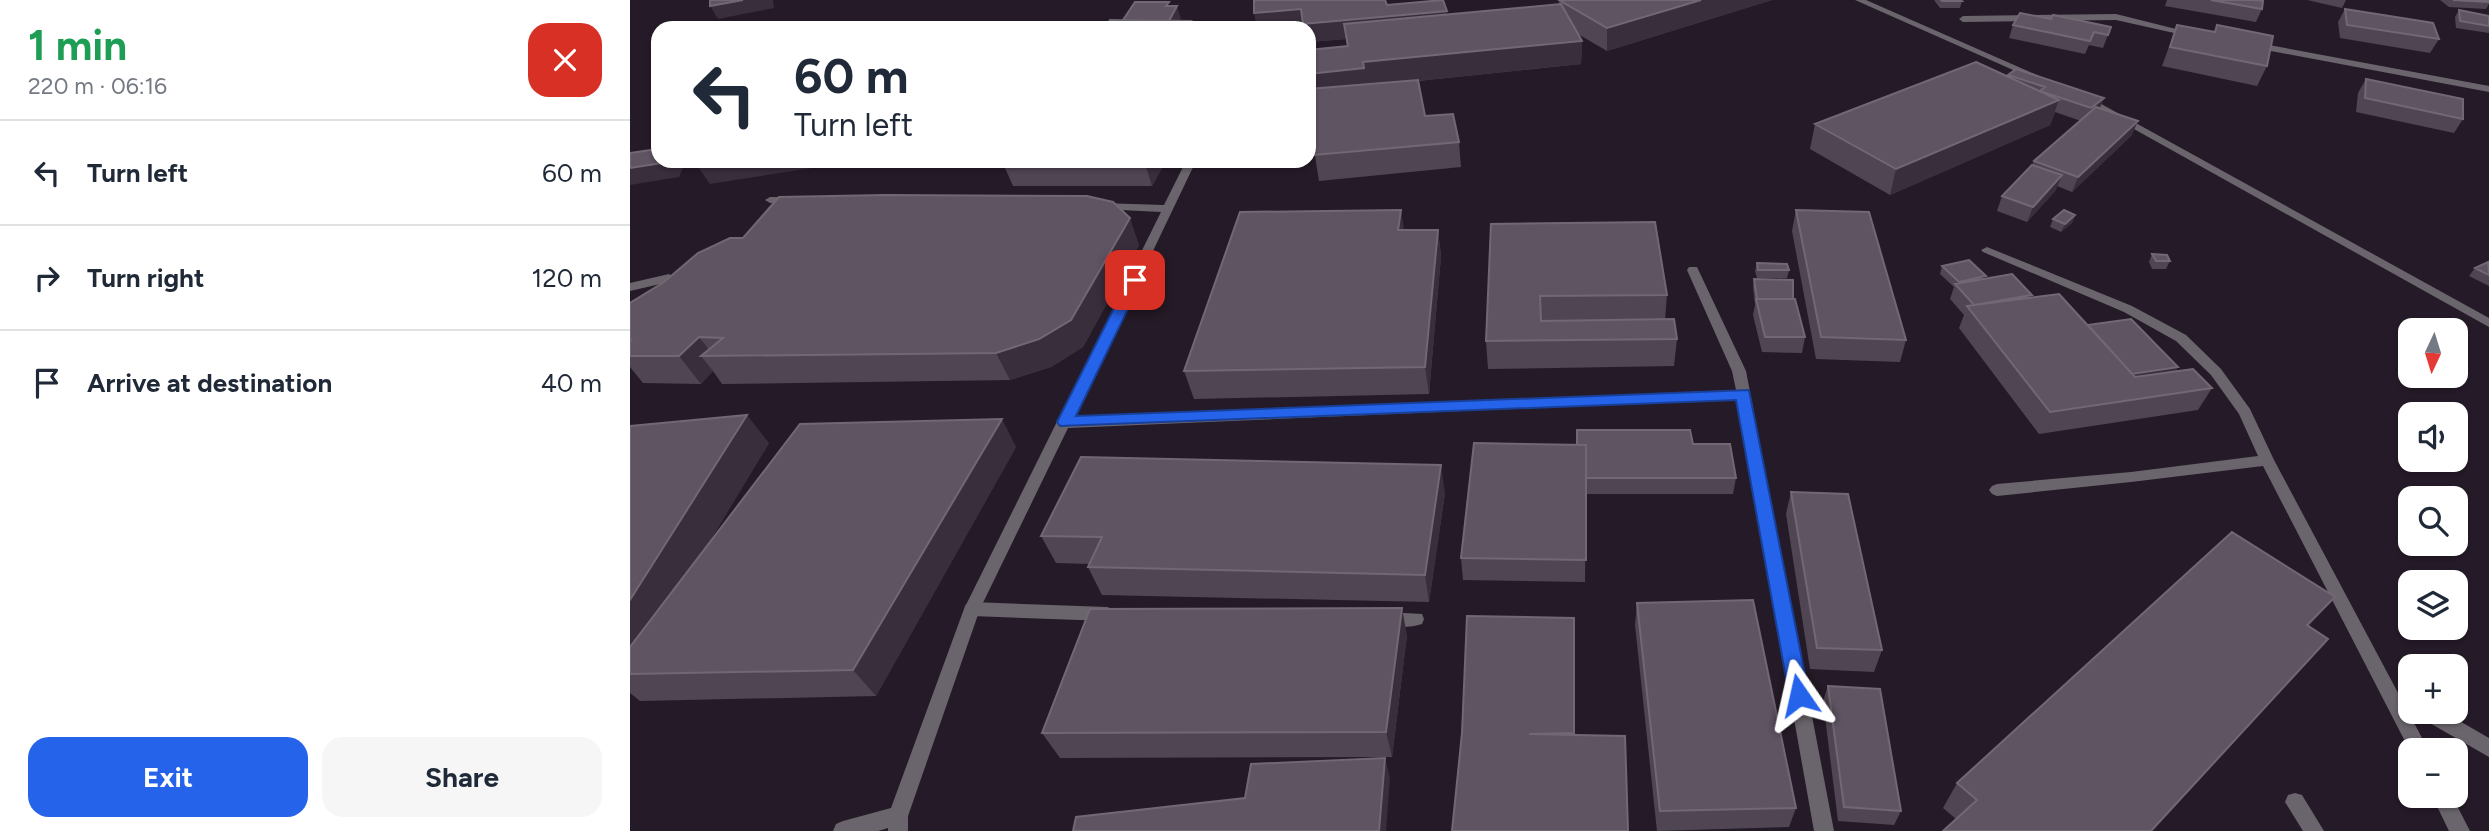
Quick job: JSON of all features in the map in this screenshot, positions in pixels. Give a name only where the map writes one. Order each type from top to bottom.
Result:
[{"type":"street","points":[[1859,0],[2057,86]]},
{"type":"street","points":[[1963,19],[2116,18],[2202,36]]},
{"type":"street","points":[[2243,44],[2489,89]]},
{"type":"street","points":[[2070,91],[2489,323]]},
{"type":"street","points":[[843,831],[898,824],[972,609],[1188,168]]},
{"type":"street","points":[[770,200],[812,200]]},
{"type":"street","points":[[1089,206],[1169,209]]},
{"type":"street","points":[[1987,250],[2128,309],[2181,338],[2216,372],[2245,412],[2267,460],[2414,738]]},
{"type":"street","points":[[1693,270],[1739,371],[1824,831]]},
{"type":"street","points":[[630,286],[669,278],[652,294]]},
{"type":"street","points":[[1065,422],[1743,394]]},
{"type":"street","points":[[1997,490],[2267,460]]},
{"type":"street","points":[[972,609],[1124,614]]},
{"type":"street","points":[[1374,619],[1416,619]]},
{"type":"street","points":[[2391,692],[2398,696]]},
{"type":"street","points":[[2448,724],[2489,748]]},
{"type":"street","points":[[2295,802],[2314,831]]},
{"type":"street","points":[[2448,808],[2460,831]]},
{"type":"building","points":[[710,0],[743,0],[710,6]]},
{"type":"building","points":[[1254,0],[1385,0],[1387,5],[1443,0],[1447,11],[1316,23],[1303,21],[1301,9],[1254,13]]},
{"type":"building","points":[[1559,0],[1701,0],[1607,28]]},
{"type":"building","points":[[2211,0],[2255,0],[2263,1],[2262,9]]},
{"type":"building","points":[[2453,0],[2487,0],[2489,2]]},
{"type":"building","points":[[1135,2],[1169,2],[1166,6],[1177,6],[1169,21],[1123,20]]},
{"type":"building","points":[[1561,4],[1582,41],[1363,62],[1364,68],[1316,73],[1316,49],[1348,46],[1344,24]]},
{"type":"building","points":[[2345,9],[2433,23],[2439,39],[2347,25]]},
{"type":"building","points":[[2459,10],[2489,16],[2489,26],[2460,21]]},
{"type":"building","points":[[2020,13],[2051,19],[2053,15],[2111,27],[2108,35],[2094,32],[2090,41],[2013,25]]},
{"type":"building","points":[[1110,20],[1191,21],[1109,21]]},
{"type":"building","points":[[2177,25],[2215,32],[2217,25],[2273,36],[2267,66],[2170,47]]},
{"type":"building","points":[[1976,62],[2059,100],[1896,169],[1815,124]]},
{"type":"building","points":[[2016,69],[2104,98],[2091,108],[2040,91],[2045,87],[2008,75]]},
{"type":"building","points":[[2366,79],[2463,99],[2463,119],[2365,98]]},
{"type":"building","points":[[1418,80],[1425,116],[1453,114],[1459,142],[1316,155],[1316,88]]},
{"type":"building","points":[[2096,107],[2138,121],[2078,177],[2034,161]]},
{"type":"building","points":[[651,150],[651,165],[630,168],[630,153]]},
{"type":"building","points":[[2032,165],[2062,175],[2033,207],[2002,196]]},
{"type":"building","points":[[1087,196],[1113,202],[1130,218],[1071,320],[1039,339],[996,353],[701,356],[723,338],[699,337],[679,356],[630,356],[630,303],[664,282],[698,253],[730,238],[743,238],[779,197]]},
{"type":"building","points":[[1401,210],[1398,230],[1438,230],[1425,367],[1184,371],[1240,212]]},
{"type":"building","points":[[1796,210],[1869,212],[1906,340],[1821,337]]},
{"type":"building","points":[[2064,210],[2075,215],[2065,224],[2053,219]]},
{"type":"building","points":[[1655,222],[1667,295],[1540,296],[1541,321],[1674,319],[1677,339],[1486,341],[1491,224]]},
{"type":"building","points":[[2152,254],[2167,255],[2170,261],[2156,261]]},
{"type":"building","points":[[1969,260],[1986,276],[1959,282],[1942,266]]},
{"type":"building","points":[[2488,262],[2489,275],[2475,268]]},
{"type":"building","points":[[1757,263],[1787,264],[1789,270],[1758,270]]},
{"type":"building","points":[[2012,274],[2032,295],[1974,305],[1955,284]]},
{"type":"building","points":[[1754,279],[1793,280],[1793,299],[1757,299]]},
{"type":"building","points":[[2059,294],[2135,377],[2193,369],[2212,388],[2050,412],[1967,306]]},
{"type":"building","points":[[1756,299],[1795,299],[1805,337],[1765,337]]},
{"type":"building","points":[[2131,319],[2178,367],[2132,374],[2088,325]]},
{"type":"building","points":[[747,415],[630,600],[630,426]]},
{"type":"building","points":[[1002,419],[853,670],[630,674],[630,647],[800,424]]},
{"type":"building","points":[[1577,430],[1690,430],[1693,444],[1730,444],[1736,478],[1586,478],[1586,445],[1577,445]]},
{"type":"building","points":[[1474,443],[1586,445],[1586,560],[1461,558]]},
{"type":"building","points":[[1081,457],[1441,465],[1425,575],[1088,567],[1102,537],[1041,536]]},
{"type":"building","points":[[1791,492],[1848,494],[1882,650],[1817,648]]},
{"type":"building","points":[[2232,532],[2335,597],[2307,625],[2328,639],[2151,831],[1943,831],[1977,800],[1957,783]]},
{"type":"building","points":[[1753,600],[1796,808],[1660,811],[1637,603]]},
{"type":"building","points":[[1402,608],[1386,732],[1042,733],[1090,609]]},
{"type":"building","points":[[1467,616],[1574,618],[1574,733],[1529,734],[1625,736],[1628,831],[1452,831],[1462,733]]},
{"type":"building","points":[[1828,686],[1880,689],[1901,811],[1844,807]]},
{"type":"building","points":[[1385,758],[1379,831],[1073,831],[1076,817],[1245,798],[1251,764]]},
{"type":"route","points":[[1135,280],[1065,422],[1743,394],[1799,695]]}]
